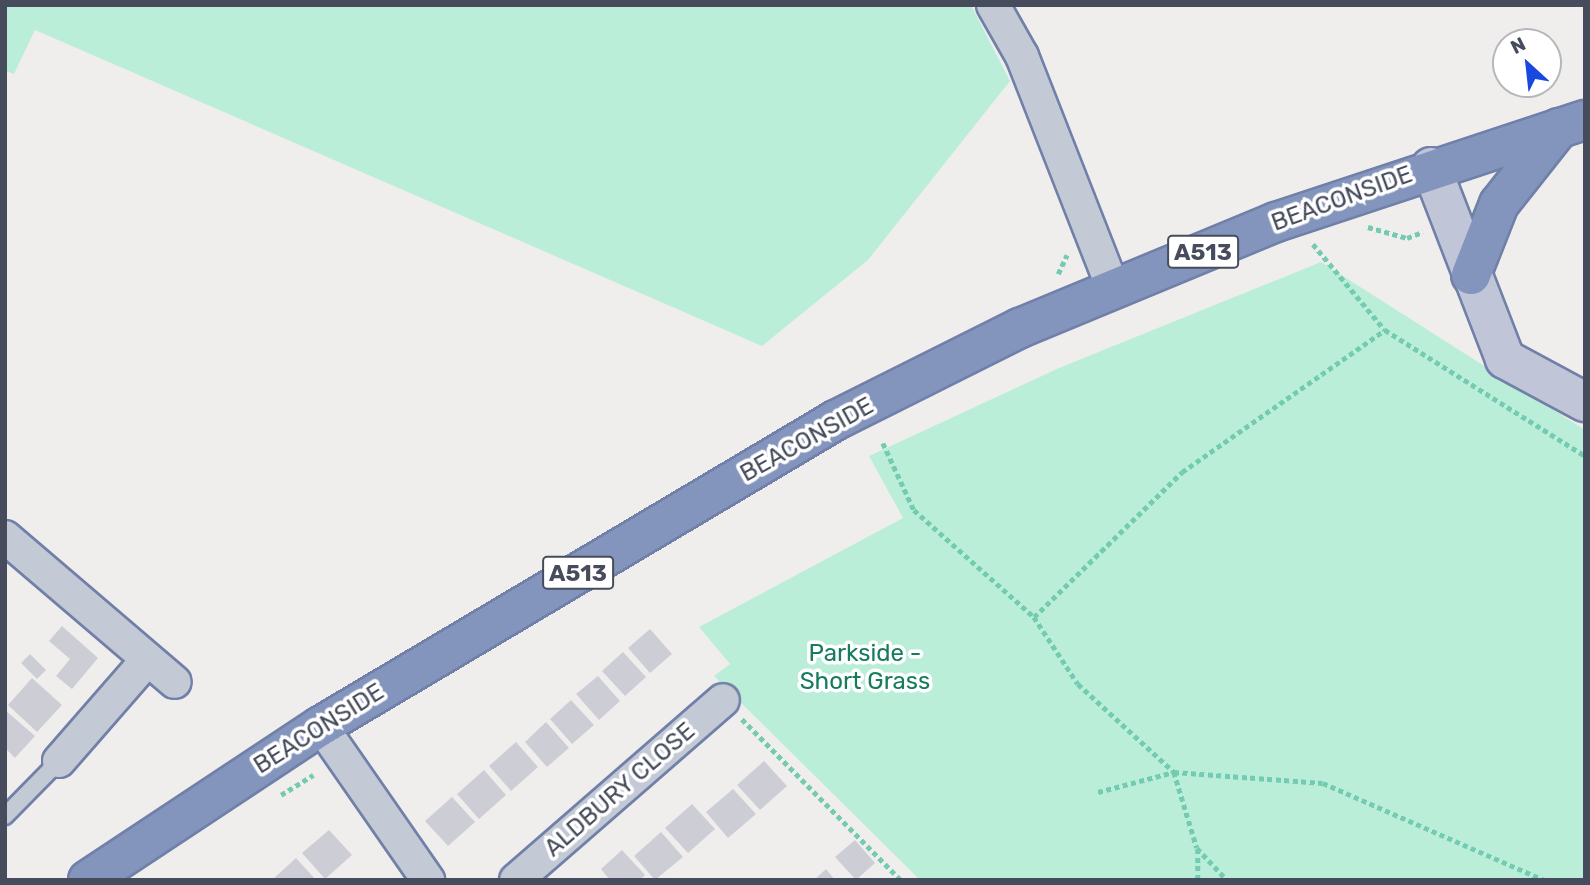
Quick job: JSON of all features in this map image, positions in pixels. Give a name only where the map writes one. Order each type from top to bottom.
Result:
[{"type":"highway","name":"BEACONSIDE","points":[[88,880],[321,726],[836,420],[1113,288],[1431,167],[1572,124]]},
{"type":"highway","points":[[1471,275],[1499,204],[1572,124]]},
{"type":"street","points":[[993,5],[1022,56],[1113,288]]},
{"type":"street","points":[[1431,167],[1505,359],[1585,402]]},
{"type":"street","points":[[5,537],[175,682]]},
{"type":"street","points":[[59,761],[148,660]]},
{"type":"street","name":"ALDBURY CLOSE","points":[[516,880],[723,700]]},
{"type":"street","points":[[321,726],[420,877]]},
{"type":"lane","points":[[5,816],[59,761]]},
{"type":"path","points":[[1387,229],[1407,238]]},
{"type":"path","points":[[1308,238],[1385,330],[1585,456]]},
{"type":"path","points":[[1054,277],[1063,271],[1069,247]]},
{"type":"path","points":[[1034,617],[1182,471],[1385,330]]},
{"type":"path","points":[[883,443],[914,510],[1034,617],[1078,684],[1174,772],[1198,848],[1198,880]]},
{"type":"path","points":[[723,700],[901,880]]},
{"type":"path","points":[[1098,792],[1174,772],[1323,783],[1544,880]]},
{"type":"path","points":[[1198,848],[1227,880]]},
{"type":"green space","points":[[5,5],[971,5],[1010,81],[868,260],[762,346],[35,30],[14,74],[5,71]]},
{"type":"green space","name":"Parkside - Short Grass","points":[[1321,262],[1585,430],[1585,880],[920,880],[714,676],[730,664],[699,627],[903,518],[869,456],[1059,368]]},
{"type":"building","points":[[62,626],[98,658],[72,689],[56,676],[70,659],[49,641]]},
{"type":"building","points":[[650,629],[672,654],[650,673],[628,648]]},
{"type":"building","points":[[623,652],[646,677],[625,696],[602,671]]},
{"type":"building","points":[[30,654],[46,670],[37,679],[21,663]]},
{"type":"building","points":[[598,676],[620,701],[599,720],[576,694]]},
{"type":"building","points":[[32,678],[62,705],[37,732],[8,705]]},
{"type":"building","points":[[571,700],[594,725],[572,744],[550,719]]},
{"type":"building","points":[[5,710],[35,736],[15,758],[5,748]]},
{"type":"building","points":[[546,722],[569,748],[547,767],[525,742]]},
{"type":"building","points":[[516,742],[538,767],[511,791],[489,766]]},
{"type":"building","points":[[764,761],[787,786],[760,810],[737,785]]},
{"type":"building","points":[[484,770],[506,795],[479,819],[457,794]]},
{"type":"building","points":[[733,789],[756,814],[728,838],[706,812]]},
{"type":"building","points":[[452,797],[475,822],[448,846],[425,821]]},
{"type":"building","points":[[692,804],[715,829],[688,853],[665,828]]},
{"type":"building","points":[[329,830],[352,855],[325,879],[302,853]]},
{"type":"building","points":[[661,832],[683,857],[655,880],[634,856]]},
{"type":"building","points":[[855,840],[875,863],[856,880],[835,857]]},
{"type":"building","points":[[622,850],[645,875],[640,880],[610,880],[601,869]]},
{"type":"building","points":[[296,858],[316,880],[272,880]]},
{"type":"building","points":[[826,869],[835,880],[814,880]]}]
